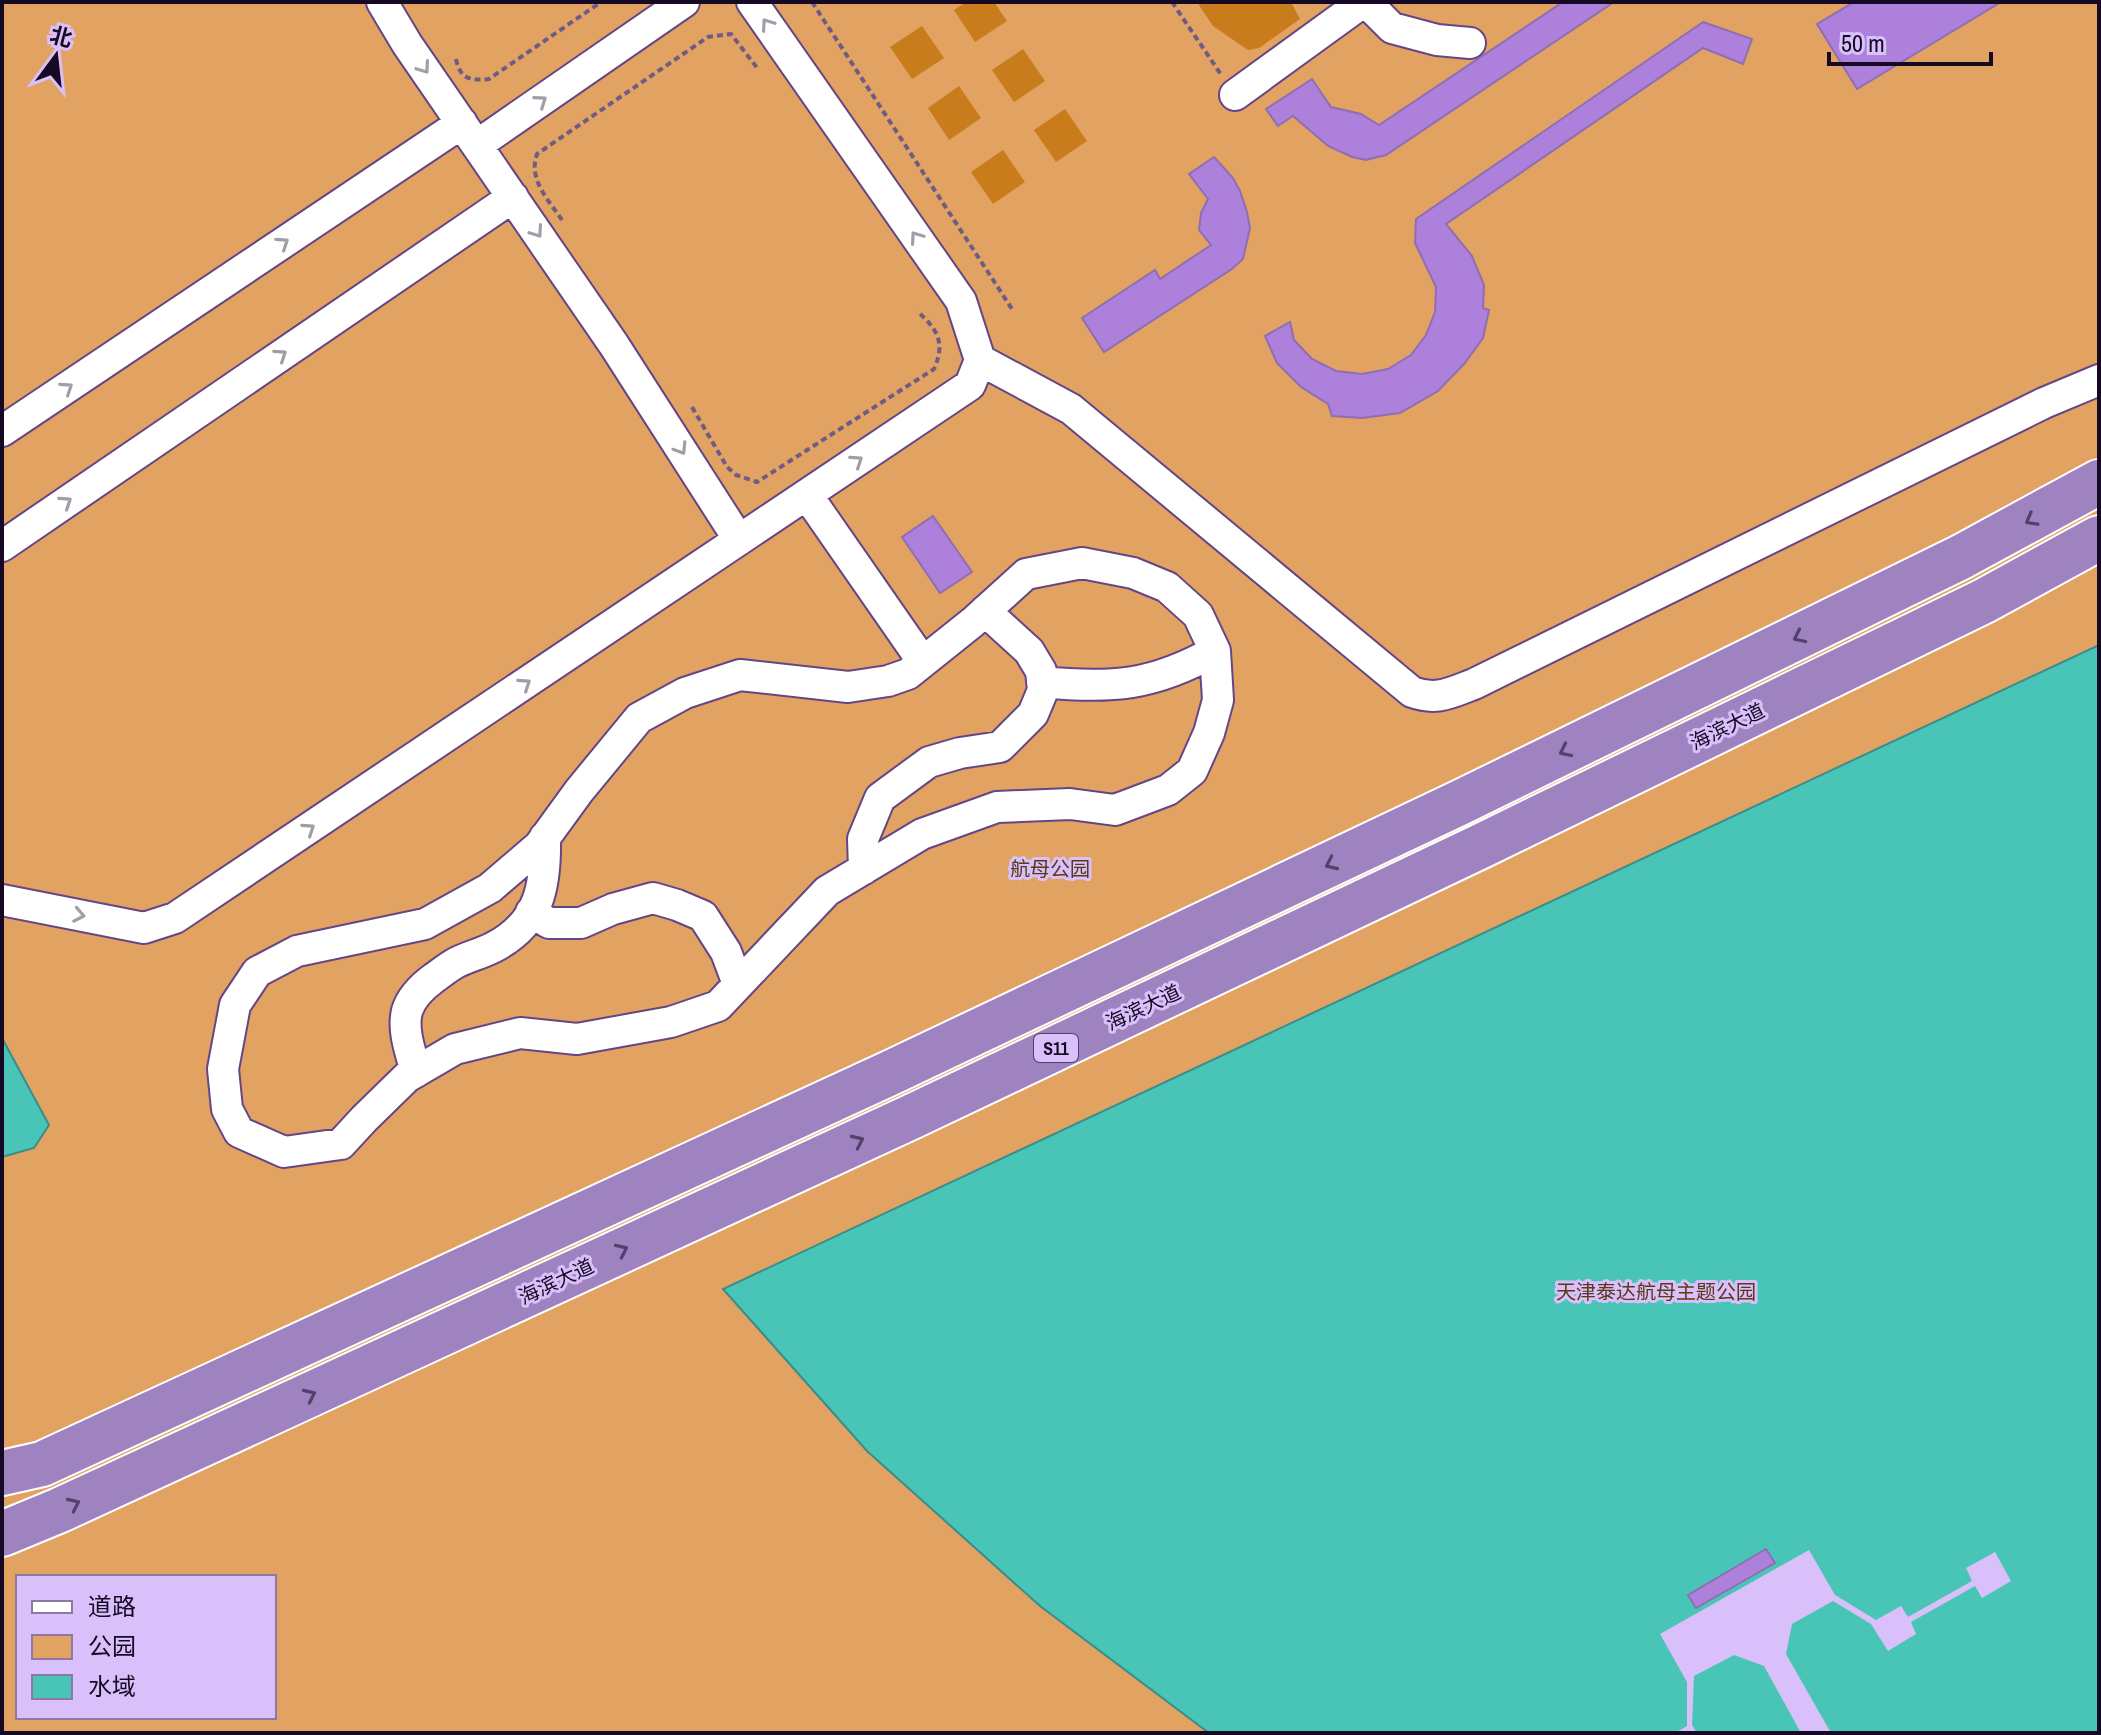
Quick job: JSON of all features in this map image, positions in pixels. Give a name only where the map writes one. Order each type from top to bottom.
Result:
[{"type":"highway","name":"S11","points":[[2,1473],[42,1464],[919,1059],[1459,803],[1947,564],[2099,482]]},
{"type":"highway","name":"海滨大道","points":[[2,1534],[89,1497],[911,1117],[1367,901],[1970,608],[2099,538]]},
{"type":"street","points":[[382,2],[407,44],[614,345],[739,540]]},
{"type":"street","points":[[2,431],[469,134],[684,2]]},
{"type":"street","points":[[2,900],[144,928],[175,918],[970,385],[980,360],[961,301],[752,2]]},
{"type":"street","points":[[1235,95],[1365,2],[1392,28],[1437,40],[1470,43]]},
{"type":"street","points":[[2,546],[513,197]]},
{"type":"street","points":[[980,360],[1071,409],[1412,692],[1425,697],[1442,696],[1474,684],[2044,403],[2099,380]]},
{"type":"street","points":[[807,495],[923,662]]},
{"type":"street","points":[[1082,563],[1133,573],[1167,587],[1198,615],[1215,651],[1218,700],[1209,733],[1192,771],[1168,790],[1115,810],[1070,804],[997,807],[922,834],[827,891],[718,1006],[671,1022],[577,1039],[520,1033],[455,1049],[407,1077],[341,1144],[284,1152],[239,1132],[227,1109],[223,1069],[235,1005],[257,972],[297,951],[425,924],[490,888],[539,846],[639,718],[685,693],[740,675],[848,687],[888,681],[908,674],[923,662],[1026,574],[1082,563]]},
{"type":"street","points":[[864,869],[863,839],[880,798],[929,762],[1000,747],[1033,714],[1043,690],[1041,671],[1029,651],[985,611]]},
{"type":"street","points":[[1042,682],[1097,686],[1133,683],[1194,664],[1215,651]]},
{"type":"street","points":[[416,1072],[405,1028],[407,1009],[422,986],[453,964],[515,935],[539,897],[546,869],[545,837]]},
{"type":"street","points":[[531,912],[549,923],[581,923],[613,909],[653,898],[677,905],[703,916],[726,952],[738,984]]},
{"type":"path","points":[[456,59],[459,71],[468,78],[473,81],[489,79],[601,2]]},
{"type":"path","points":[[812,2],[1012,309]]},
{"type":"path","points":[[1172,2],[1235,95]]},
{"type":"path","points":[[563,222],[538,184],[533,170],[537,154],[708,37],[731,34],[758,69]]},
{"type":"path","points":[[692,407],[727,467],[736,475],[757,482],[934,369],[940,351],[938,336],[931,323],[917,311]]},
{"type":"green space","name":"航母公园","points":[[2,2],[2099,2],[2099,1733],[2,1733]]},
{"type":"shaded area","points":[[966,2],[994,2],[1007,21],[975,42],[954,10]]},
{"type":"shaded area","points":[[1197,2],[1291,2],[1300,19],[1259,48],[1248,50],[1213,26]]},
{"type":"shaded area","points":[[922,26],[944,58],[912,79],[890,47]]},
{"type":"shaded area","points":[[1023,49],[1045,81],[1014,102],[992,70]]},
{"type":"shaded area","points":[[959,86],[981,118],[949,140],[928,108]]},
{"type":"shaded area","points":[[1065,109],[1087,141],[1056,162],[1034,130]]},
{"type":"shaded area","points":[[1003,150],[1025,182],[993,204],[971,172]]},
{"type":"water","name":"天津泰达航母主题公园","points":[[2099,645],[2099,1733],[1209,1733],[1040,1606],[867,1451],[723,1289]]},
{"type":"water","points":[[2,1038],[49,1125],[34,1148],[2,1157]]},
{"type":"pier","points":[[1809,1550],[1835,1595],[1876,1620],[1901,1606],[1908,1617],[1972,1581],[1966,1568],[1995,1552],[2011,1581],[1982,1598],[1975,1586],[1911,1622],[1916,1634],[1888,1651],[1871,1624],[1833,1601],[1792,1624],[1786,1654],[1831,1733],[1801,1733],[1764,1666],[1734,1655],[1694,1676],[1692,1725],[1697,1733],[1675,1733],[1687,1726],[1687,1682],[1660,1634]]},
{"type":"building","points":[[1563,2],[1614,2],[1386,155],[1366,160],[1352,157],[1328,146],[1293,116],[1278,126],[1266,109],[1312,79],[1331,107],[1361,114],[1379,125]]},
{"type":"building","points":[[1854,2],[2001,2],[1857,89],[1817,24]]},
{"type":"building","points":[[1703,22],[1752,39],[1743,64],[1703,48],[1446,224],[1472,256],[1484,285],[1483,308],[1489,310],[1483,338],[1438,391],[1400,413],[1362,418],[1332,416],[1328,404],[1301,387],[1277,363],[1265,336],[1290,322],[1294,340],[1312,359],[1336,371],[1362,374],[1388,369],[1411,355],[1426,335],[1435,312],[1436,287],[1415,243],[1416,219]]},
{"type":"building","points":[[1214,157],[1233,178],[1247,212],[1250,228],[1243,259],[1104,352],[1082,318],[1155,270],[1160,279],[1211,245],[1199,230],[1201,213],[1208,199],[1189,174]]},
{"type":"building","points":[[933,516],[972,572],[940,593],[902,537]]},
{"type":"building","points":[[1766,1549],[1775,1563],[1696,1608],[1688,1595]]}]
